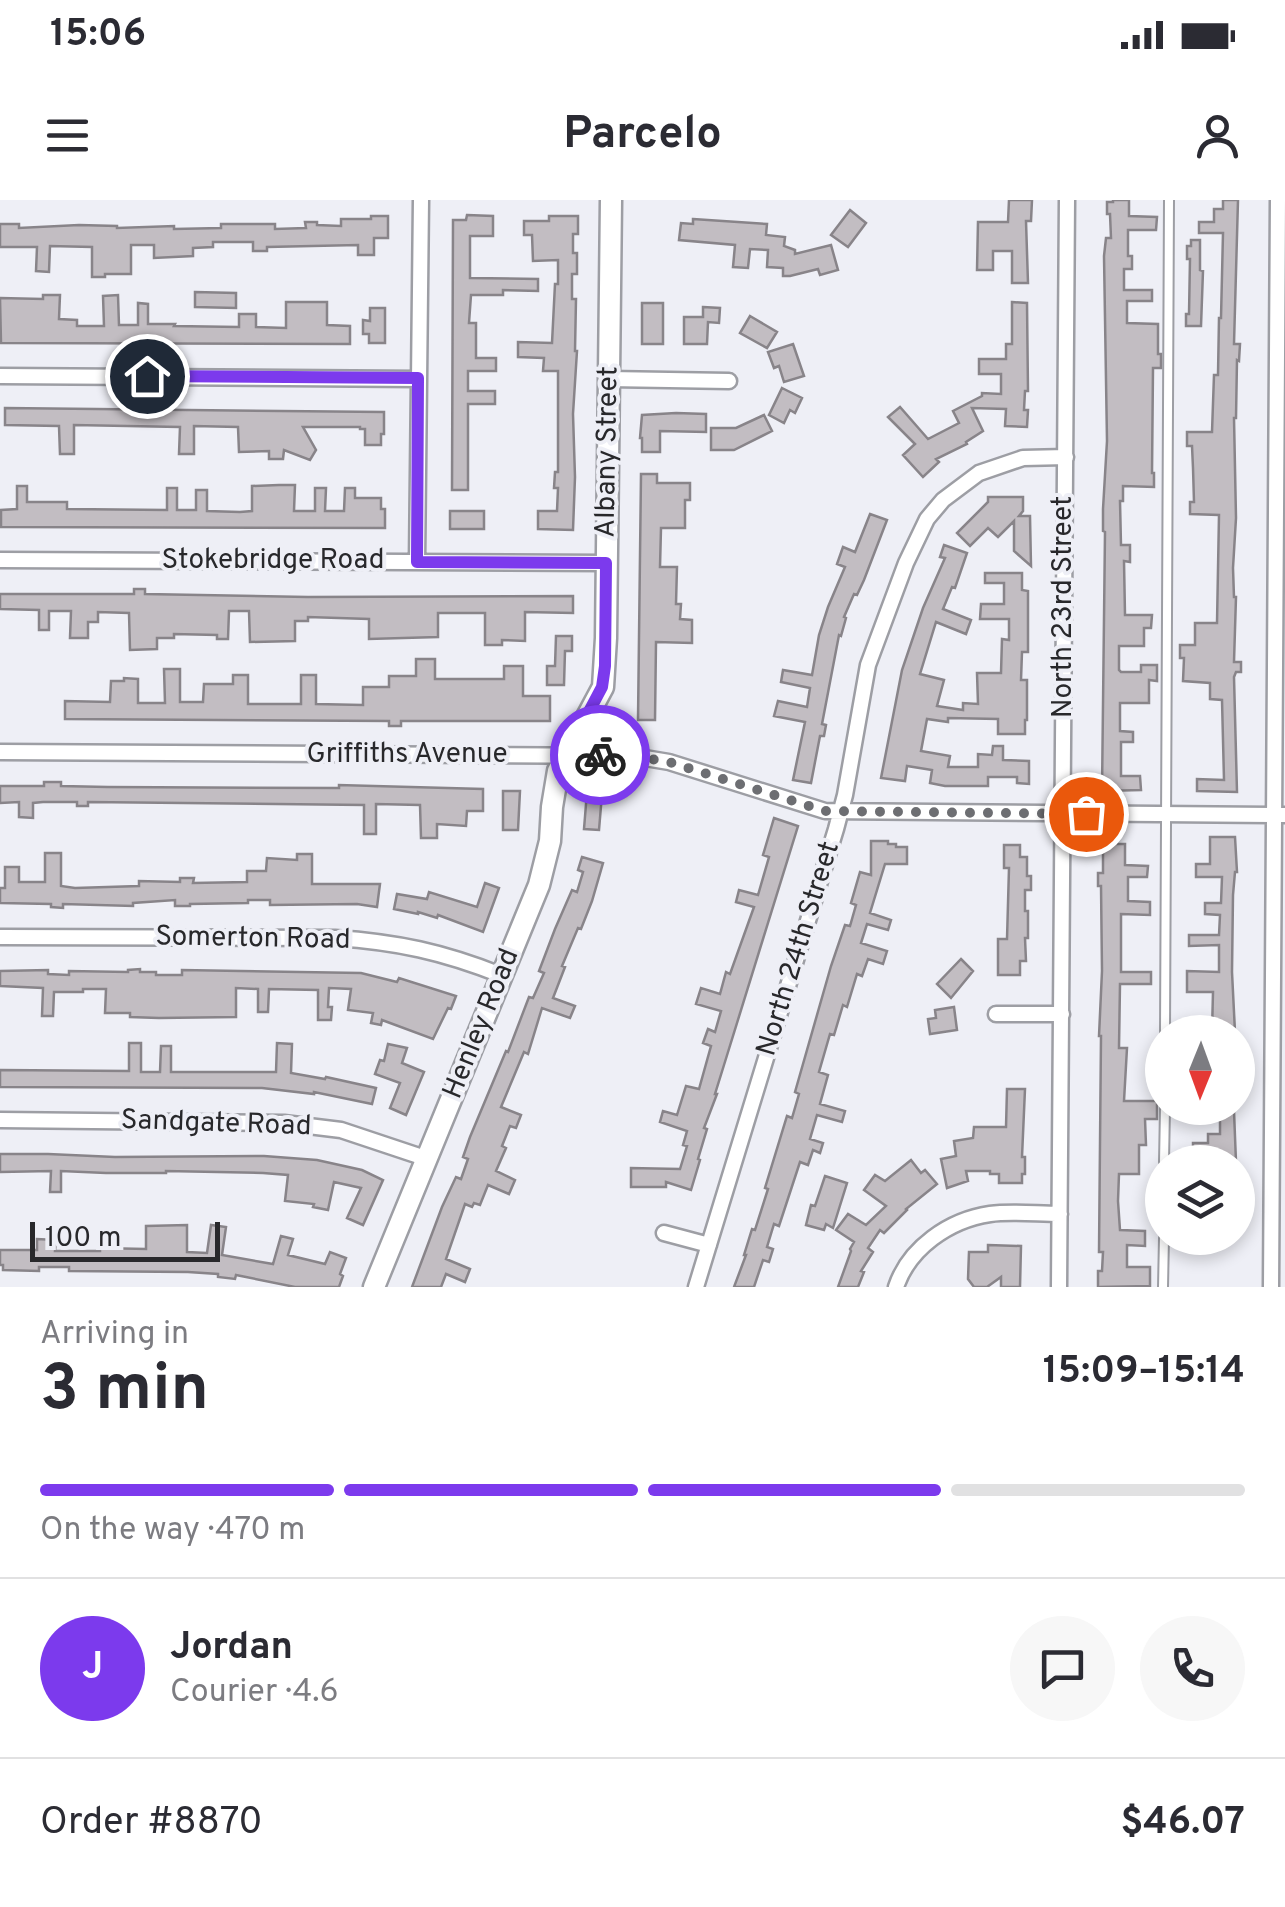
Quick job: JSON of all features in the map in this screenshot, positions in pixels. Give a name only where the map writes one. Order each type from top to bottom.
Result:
[{"type":"street","points":[[417,562],[422,200]]},
{"type":"street","name":"Albany Street","points":[[566,755],[602,687],[605,666],[611,200]]},
{"type":"street","name":"North 23rd Street","points":[[1060,1287],[1067,200]]},
{"type":"street","points":[[1271,1287],[1280,815],[1278,200]]},
{"type":"street","points":[[0,376],[418,378]]},
{"type":"street","points":[[609,379],[730,381]]},
{"type":"street","name":"North 24th Street","points":[[696,1287],[840,812],[868,665],[906,563],[928,518],[943,500],[979,473],[1023,458],[1066,457]]},
{"type":"street","name":"Stokebridge Road","points":[[0,560],[606,563]]},
{"type":"street","name":"Griffiths Avenue","points":[[0,752],[651,758],[825,811],[1280,815]]},
{"type":"street","name":"Henley Road","points":[[374,1287],[546,861],[557,777],[566,755]]},
{"type":"street","name":"Somerton Road","points":[[0,937],[367,940],[453,957],[501,975]]},
{"type":"street","points":[[996,1014],[1062,1014]]},
{"type":"street","name":"Sandgate Road","points":[[0,1120],[284,1123],[341,1130],[428,1158]]},
{"type":"street","points":[[896,1287],[904,1267],[929,1240],[962,1221],[991,1214],[1060,1214]]},
{"type":"street","points":[[664,1233],[709,1245]]},
{"type":"lane","points":[[1166,1015],[1169,200]]},
{"type":"lane","points":[[1164,1255],[1164,1287]]},
{"type":"building","points":[[1009,200],[1032,200],[1031,221],[1026,221],[1028,283],[1012,283],[1012,251],[993,251],[993,270],[977,270],[978,222],[1008,222]]},
{"type":"building","points":[[1129,200],[1129,216],[1157,217],[1156,230],[1128,230],[1132,269],[1124,269],[1124,290],[1152,290],[1152,301],[1127,301],[1127,323],[1158,324],[1161,368],[1153,368],[1154,487],[1123,486],[1120,501],[1121,545],[1130,545],[1130,562],[1124,561],[1125,615],[1152,615],[1151,628],[1144,628],[1144,646],[1119,646],[1119,670],[1141,672],[1141,665],[1157,665],[1157,681],[1149,680],[1149,703],[1120,703],[1120,731],[1133,732],[1133,742],[1121,742],[1121,776],[1140,776],[1141,790],[1102,791],[1103,509],[1107,441],[1104,256],[1106,238],[1111,238],[1107,202]]},
{"type":"building","points":[[1223,200],[1238,200],[1234,344],[1240,344],[1234,418],[1233,568],[1234,662],[1241,662],[1241,672],[1234,677],[1237,792],[1197,791],[1197,779],[1224,780],[1222,700],[1210,699],[1210,683],[1183,681],[1184,658],[1180,658],[1180,645],[1195,645],[1195,623],[1217,623],[1219,515],[1190,514],[1190,502],[1194,502],[1193,468],[1187,432],[1212,432],[1223,233],[1199,233],[1199,222],[1214,222],[1214,209],[1223,209]]},
{"type":"building","points":[[850,210],[866,223],[848,247],[831,235]]},
{"type":"building","points":[[467,215],[493,216],[493,236],[470,236],[470,278],[538,279],[538,291],[503,290],[503,295],[471,295],[469,323],[476,323],[476,358],[496,358],[496,371],[468,371],[468,391],[495,391],[495,404],[468,404],[468,490],[452,490],[453,220],[466,220]]},
{"type":"building","points":[[388,216],[388,238],[374,238],[374,255],[358,255],[358,245],[267,247],[267,251],[253,251],[253,242],[213,242],[213,247],[193,248],[193,256],[154,258],[154,245],[131,245],[131,274],[92,277],[92,247],[50,246],[49,272],[36,271],[37,247],[0,247],[0,224],[19,224],[19,228],[79,225],[174,229],[275,224],[275,229],[306,228],[305,222],[341,226],[341,219]]},
{"type":"building","points":[[549,216],[578,216],[578,234],[573,234],[577,274],[572,274],[577,351],[573,530],[538,529],[538,511],[557,511],[558,488],[554,488],[558,472],[558,371],[543,371],[544,358],[518,357],[518,342],[552,343],[558,260],[533,261],[532,235],[524,235],[524,221],[549,221]]},
{"type":"building","points":[[693,219],[767,224],[766,235],[785,237],[784,246],[795,250],[795,254],[831,245],[838,270],[820,275],[818,269],[783,276],[783,268],[767,267],[768,250],[750,249],[748,268],[733,267],[735,245],[679,240],[681,223],[693,224]]},
{"type":"building","points":[[1191,240],[1200,240],[1201,326],[1186,326],[1190,259],[1187,246],[1191,246]]},
{"type":"building","points":[[195,292],[236,293],[236,308],[195,307]]},
{"type":"building","points":[[43,295],[60,295],[59,319],[77,320],[77,326],[104,326],[103,296],[118,295],[119,325],[138,325],[138,303],[148,304],[148,324],[239,327],[239,314],[256,314],[256,327],[286,328],[286,302],[327,302],[327,325],[350,326],[350,344],[1,343],[0,298],[43,299]]},
{"type":"building","points":[[1012,302],[1027,303],[1027,427],[1005,426],[1006,409],[972,408],[983,431],[936,459],[939,462],[923,477],[903,455],[915,444],[888,417],[900,407],[928,439],[959,423],[953,411],[982,393],[1001,394],[1001,374],[979,374],[979,359],[1006,359],[1006,344],[1012,344]]},
{"type":"building","points":[[642,303],[663,303],[663,344],[642,344]]},
{"type":"building","points":[[703,307],[720,308],[719,323],[708,322],[707,344],[684,344],[684,317],[703,317]]},
{"type":"building","points":[[370,308],[385,308],[385,343],[369,343],[369,334],[363,334],[363,320],[370,321]]},
{"type":"building","points":[[750,316],[777,332],[767,348],[740,333]]},
{"type":"building","points":[[793,344],[804,376],[784,382],[779,366],[774,368],[768,352]]},
{"type":"building","points":[[782,388],[802,398],[795,413],[790,410],[784,423],[769,415]]},
{"type":"building","points":[[5,408],[384,412],[384,434],[381,445],[365,445],[365,429],[360,427],[303,427],[316,450],[310,460],[284,450],[283,459],[269,459],[269,451],[239,452],[238,427],[194,426],[194,454],[179,454],[180,427],[74,425],[74,454],[60,454],[59,426],[5,425]]},
{"type":"building","points":[[706,414],[706,432],[660,431],[660,452],[642,452],[642,415]]},
{"type":"building","points":[[764,415],[772,431],[734,450],[711,450],[711,428],[736,428]]},
{"type":"building","points":[[641,474],[657,474],[657,483],[690,483],[690,500],[685,500],[685,528],[661,528],[660,567],[677,567],[676,604],[681,604],[680,619],[692,620],[692,643],[656,642],[655,720],[638,720]]},
{"type":"building","points":[[295,485],[294,511],[315,511],[315,488],[326,488],[325,511],[344,511],[345,488],[355,488],[355,498],[381,498],[385,528],[1,527],[1,510],[17,509],[17,486],[27,486],[27,502],[67,502],[67,509],[167,510],[167,488],[177,488],[177,510],[196,510],[196,490],[207,490],[207,511],[240,512],[252,511],[252,486]]},
{"type":"building","points":[[988,497],[1023,497],[1019,516],[1030,516],[1031,566],[1014,551],[1014,521],[998,537],[988,528],[970,546],[957,533],[988,502]]},
{"type":"building","points":[[450,511],[484,511],[484,529],[450,529]]},
{"type":"building","points":[[870,514],[887,520],[864,580],[844,617],[822,724],[826,725],[824,736],[820,736],[811,783],[793,780],[805,722],[774,716],[778,701],[807,707],[810,688],[781,682],[783,670],[812,675],[819,635],[845,567],[837,564],[843,547],[855,552]]},
{"type":"building","points":[[944,545],[967,553],[943,609],[971,620],[966,634],[936,622],[920,674],[944,680],[937,706],[963,710],[963,703],[978,704],[977,673],[1001,673],[1002,639],[1009,640],[1009,619],[980,619],[981,604],[1004,604],[1004,583],[985,583],[985,573],[1022,573],[1022,590],[1028,591],[1028,652],[1022,652],[1021,680],[1027,680],[1027,720],[1025,734],[998,734],[998,719],[927,719],[921,751],[950,756],[948,767],[978,767],[978,754],[992,755],[993,746],[1003,746],[1003,760],[1029,761],[1029,784],[1017,783],[1017,777],[988,777],[988,786],[945,786],[930,783],[932,770],[907,766],[905,781],[881,778],[902,670],[945,558],[940,557]]},
{"type":"building","points":[[134,589],[145,589],[145,594],[308,597],[573,596],[573,613],[525,612],[525,641],[502,640],[502,645],[485,645],[485,613],[438,613],[438,637],[369,639],[369,619],[308,617],[308,621],[295,621],[295,641],[250,642],[249,611],[229,611],[228,639],[174,634],[174,638],[157,638],[157,649],[130,650],[129,613],[98,612],[98,622],[88,622],[88,638],[70,638],[71,611],[49,611],[49,630],[39,630],[39,610],[0,609],[0,594],[134,594]]},
{"type":"building","points":[[556,636],[572,636],[572,651],[565,651],[564,685],[547,685],[547,666],[555,666]]},
{"type":"building","points":[[416,659],[435,659],[435,679],[504,679],[504,666],[523,666],[523,696],[550,696],[550,721],[401,721],[401,726],[389,726],[389,721],[65,719],[65,701],[110,702],[111,681],[124,678],[138,679],[138,703],[165,703],[164,669],[180,669],[180,702],[203,702],[204,684],[233,684],[233,675],[248,675],[248,704],[301,704],[301,675],[316,675],[316,704],[363,705],[363,687],[389,687],[389,676],[416,676]]},
{"type":"building","points":[[44,782],[108,787],[339,785],[483,789],[483,811],[467,811],[466,826],[437,824],[437,838],[421,838],[420,805],[376,804],[376,834],[364,834],[364,805],[88,802],[88,806],[77,806],[77,802],[43,802],[33,803],[33,818],[19,817],[19,802],[0,803],[0,786],[44,786]]},
{"type":"building","points":[[503,791],[520,791],[518,830],[503,830]]},
{"type":"building","points":[[587,792],[602,794],[599,830],[584,829]]},
{"type":"building","points":[[774,818],[798,826],[704,1128],[707,1129],[691,1190],[666,1182],[666,1187],[631,1187],[631,1168],[680,1169],[687,1131],[660,1122],[663,1111],[677,1115],[686,1086],[699,1089],[711,1046],[703,1043],[708,1029],[715,1032],[721,1011],[696,1004],[701,988],[720,994],[726,972],[730,974],[754,907],[736,902],[739,890],[758,895],[769,857],[763,855]]},
{"type":"building","points":[[1210,837],[1235,837],[1234,1015],[1212,1015],[1213,992],[1187,992],[1187,971],[1219,972],[1219,945],[1189,946],[1189,935],[1219,935],[1220,915],[1205,914],[1205,903],[1221,903],[1222,877],[1196,877],[1196,864],[1210,864]]},
{"type":"building","points":[[871,841],[907,847],[907,864],[885,864],[870,913],[891,920],[888,930],[867,924],[861,943],[887,951],[883,964],[868,959],[862,976],[857,974],[847,1007],[843,1005],[834,1035],[830,1034],[819,1072],[828,1075],[820,1104],[845,1111],[842,1122],[817,1115],[810,1139],[823,1143],[820,1153],[813,1150],[808,1165],[800,1162],[779,1226],[774,1224],[767,1247],[773,1249],[769,1262],[763,1260],[754,1287],[734,1287],[768,1189],[765,1188],[787,1116],[792,1118],[799,1094],[795,1092],[831,966],[856,905],[851,903],[860,872],[871,875]]},
{"type":"building","points":[[1103,844],[1125,844],[1125,865],[1148,866],[1147,877],[1128,877],[1128,901],[1150,902],[1150,915],[1121,914],[1121,972],[1151,972],[1151,984],[1120,984],[1119,1048],[1127,1048],[1124,1101],[1145,1101],[1146,1145],[1139,1145],[1139,1174],[1119,1174],[1118,1201],[1120,1230],[1145,1231],[1145,1246],[1127,1245],[1127,1267],[1150,1267],[1150,1286],[1098,1287],[1103,1252],[1099,1252],[1102,971],[1098,873],[1103,873]]},
{"type":"building","points":[[1004,845],[1020,845],[1020,857],[1027,857],[1027,876],[1031,876],[1031,890],[1025,890],[1026,961],[1020,961],[1020,975],[998,975],[998,939],[1007,939],[1009,868],[1004,868]]},
{"type":"building","points":[[45,853],[61,853],[61,886],[75,888],[139,886],[139,881],[180,882],[180,878],[194,878],[193,883],[247,882],[247,871],[266,871],[267,858],[297,860],[297,854],[312,854],[312,884],[380,884],[377,907],[270,905],[270,900],[190,906],[175,906],[175,900],[133,906],[63,904],[63,908],[51,904],[0,903],[5,867],[19,867],[19,882],[45,882]]},
{"type":"building","points":[[582,857],[603,863],[553,998],[575,1006],[570,1018],[542,1008],[528,1054],[524,1052],[501,1107],[521,1115],[516,1128],[510,1126],[496,1171],[515,1180],[509,1194],[488,1185],[480,1205],[465,1204],[446,1259],[470,1269],[465,1282],[446,1274],[441,1287],[412,1287],[442,1207],[456,1177],[461,1179],[470,1137],[506,1051],[544,973],[539,971],[555,929],[572,890],[577,892],[583,872],[578,870]]},
{"type":"building","points":[[485,883],[499,888],[483,932],[438,915],[437,918],[394,909],[397,894],[427,899],[429,892],[477,907]]},
{"type":"building","points":[[961,959],[973,971],[951,998],[937,984]]},
{"type":"building","points":[[140,969],[156,975],[182,975],[182,970],[361,973],[397,982],[399,978],[456,996],[433,1039],[382,1020],[381,1025],[371,1023],[373,1013],[348,1010],[351,989],[329,988],[331,1020],[318,1020],[318,990],[269,989],[268,1012],[258,1012],[258,989],[236,988],[236,1017],[159,1018],[105,1013],[106,989],[54,992],[53,1016],[42,1016],[43,988],[0,986],[0,971],[48,970],[48,974],[69,975],[69,971]]},
{"type":"building","points":[[954,1007],[957,1030],[930,1034],[928,1019],[936,1018],[935,1010]]},
{"type":"building","points":[[129,1043],[141,1043],[141,1072],[160,1072],[161,1046],[171,1046],[171,1072],[276,1072],[277,1043],[292,1044],[291,1073],[376,1088],[372,1104],[314,1092],[262,1088],[0,1087],[0,1070],[129,1071]]},
{"type":"building","points":[[388,1044],[407,1048],[402,1063],[424,1072],[406,1115],[390,1108],[400,1083],[375,1074],[380,1060],[384,1061]]},
{"type":"building","points":[[1007,1089],[1025,1089],[1022,1183],[999,1183],[999,1174],[990,1171],[966,1171],[968,1181],[947,1188],[941,1159],[956,1156],[954,1141],[973,1138],[974,1127],[1006,1127]]},
{"type":"building","points":[[1220,1125],[1235,1125],[1235,1145],[1193,1145],[1208,1143],[1208,1134],[1220,1134]]},
{"type":"building","points":[[0,1154],[264,1156],[317,1160],[362,1170],[383,1180],[363,1225],[347,1218],[361,1188],[334,1182],[328,1210],[313,1207],[314,1204],[285,1201],[288,1175],[263,1173],[61,1171],[61,1192],[50,1192],[51,1171],[0,1172]]},
{"type":"building","points":[[911,1160],[937,1184],[884,1233],[880,1230],[868,1248],[873,1252],[861,1271],[864,1272],[858,1287],[838,1287],[854,1242],[836,1230],[848,1214],[866,1225],[886,1206],[864,1190],[875,1175],[885,1181]]},
{"type":"building","points":[[825,1176],[847,1183],[833,1228],[826,1224],[824,1230],[806,1225]]},
{"type":"building","points":[[187,1225],[187,1252],[207,1253],[211,1225],[226,1227],[222,1255],[273,1264],[281,1236],[293,1239],[288,1255],[325,1264],[330,1252],[346,1258],[339,1287],[295,1287],[236,1275],[235,1279],[188,1272],[69,1271],[69,1267],[3,1270],[0,1265],[0,1250],[37,1250],[37,1239],[56,1240],[55,1251],[146,1249],[146,1226]]},
{"type":"building","points":[[988,1245],[1021,1246],[1020,1287],[1001,1287],[1001,1277],[987,1287],[974,1287],[968,1279],[969,1252],[988,1252]]},
{"type":"way so far","points":[[600,755],[669,762],[825,811],[1086,814]]},
{"type":"route","points":[[147,376],[418,378],[417,562],[606,563],[602,687],[566,755],[600,755]]}]
